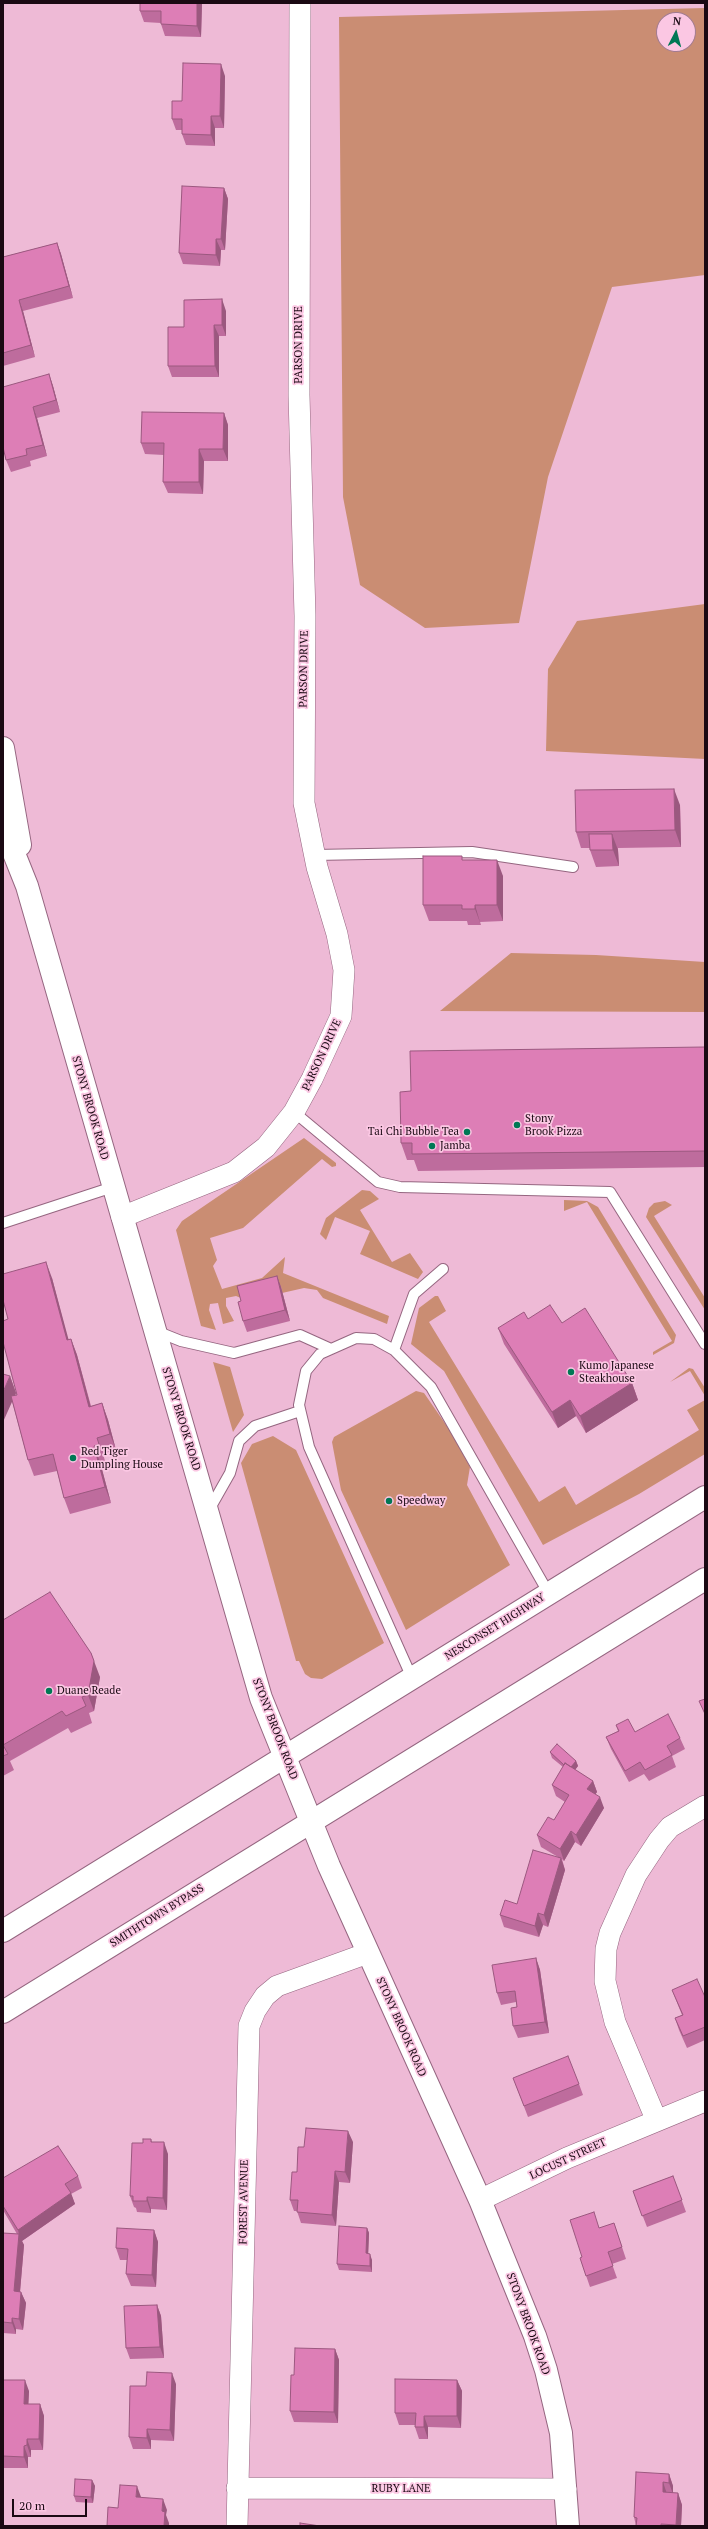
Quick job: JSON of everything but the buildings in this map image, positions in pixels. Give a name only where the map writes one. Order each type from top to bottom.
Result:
[{"type":"main road","name":"STONY BROOK ROAD","points":[[3,748],[27,886]]},
{"type":"main road","name":"STONY BROOK ROAD","points":[[3,826],[27,886],[261,1698],[311,1822],[368,1953],[480,2200],[523,2306],[546,2370],[561,2433],[568,2526]]},
{"type":"main road","name":"NESCONSET HIGHWAY","points":[[284,1757],[705,1497]]},
{"type":"main road","points":[[311,1822],[705,1579]]},
{"type":"main road","points":[[3,1931],[284,1757]]},
{"type":"main road","name":"SMITHTOWN BYPASS","points":[[3,2012],[311,1822]]},
{"type":"street","name":"PARSON DRIVE","points":[[122,1216],[234,1172],[266,1147],[294,1112],[312,1080],[341,1016],[344,970],[337,934],[315,855],[304,803],[305,616],[299,395],[300,3]]},
{"type":"street","points":[[656,2119],[615,2022],[605,1981],[606,1949],[610,1933],[636,1875],[659,1840],[670,1827],[705,1806]]},
{"type":"street","name":"FOREST AVENUE","points":[[237,2526],[249,2026],[255,2011],[265,1996],[277,1986],[368,1953]]},
{"type":"street","name":"LOCUST STREET","points":[[480,2200],[567,2158],[656,2119],[705,2100]]},
{"type":"street","name":"RUBY LANE","points":[[237,2488],[566,2490]]},
{"type":"lane","points":[[315,855],[472,852],[573,867]]},
{"type":"lane","points":[[294,1112],[378,1182],[400,1187],[610,1192],[705,1344]]},
{"type":"lane","points":[[3,1223],[113,1188]]},
{"type":"lane","points":[[394,1350],[414,1294],[443,1269]]},
{"type":"lane","points":[[155,1331],[181,1341],[234,1353],[300,1335],[331,1349]]},
{"type":"lane","points":[[412,1678],[309,1447],[299,1405],[306,1371],[320,1354],[356,1338],[374,1339],[394,1350],[431,1387],[549,1594]]},
{"type":"lane","points":[[208,1512],[230,1473],[239,1441],[254,1426],[300,1411]]},
{"type":"shaded area","points":[[705,8],[705,275],[612,287],[548,477],[519,623],[425,628],[360,585],[343,497],[339,17]]},
{"type":"shaded area","points":[[705,604],[705,759],[546,751],[548,669],[577,621]]},
{"type":"shaded area","points":[[511,953],[596,955],[705,962],[705,1012],[440,1011]]},
{"type":"shaded area","points":[[304,1138],[336,1163],[336,1166],[332,1167],[322,1159],[243,1228],[210,1238],[217,1260],[213,1266],[222,1289],[262,1278],[285,1257],[283,1273],[389,1316],[387,1324],[323,1298],[317,1290],[304,1288],[282,1293],[281,1287],[241,1298],[236,1296],[226,1298],[226,1306],[234,1321],[223,1324],[218,1303],[210,1304],[209,1310],[216,1330],[201,1326],[176,1230],[182,1221]]},
{"type":"shaded area","points":[[362,1190],[370,1191],[379,1199],[360,1210],[392,1262],[410,1253],[423,1272],[418,1279],[360,1254],[370,1231],[335,1217],[326,1240],[320,1234],[326,1218]]},
{"type":"shaded area","points":[[564,1200],[587,1201],[598,1207],[676,1335],[674,1343],[653,1355],[653,1352],[672,1341],[587,1202],[564,1211]]},
{"type":"shaded area","points":[[665,1201],[672,1205],[654,1216],[705,1298],[705,1310],[646,1217],[649,1208],[654,1203]]},
{"type":"shaded area","points":[[435,1296],[438,1296],[446,1311],[429,1322],[539,1502],[565,1486],[576,1505],[699,1430],[687,1410],[705,1400],[705,1454],[639,1494],[543,1545],[444,1371],[411,1344],[419,1308]]},
{"type":"shaded area","points":[[213,1362],[230,1367],[244,1415],[233,1432]]},
{"type":"shaded area","points":[[689,1368],[693,1369],[705,1388],[705,1396],[690,1371],[670,1382]]},
{"type":"shaded area","points":[[416,1391],[424,1393],[451,1432],[470,1467],[467,1485],[510,1565],[406,1630],[341,1490],[332,1442],[334,1437]]},
{"type":"shaded area","points":[[273,1436],[296,1450],[384,1643],[322,1679],[311,1678],[305,1674],[299,1661],[296,1661],[241,1463],[252,1444]]},
{"type":"place","name":"Stony Brook Pizza","points":[[517,1125]]},
{"type":"place","name":"Tai Chi Bubble Tea","points":[[467,1132]]},
{"type":"place","name":"Jamba","points":[[432,1146]]},
{"type":"place","name":"Kumo Japanese Steakhouse","points":[[571,1372]]},
{"type":"place","name":"Red Tiger Dumpling House","points":[[73,1458]]},
{"type":"place","name":"Speedway","points":[[389,1501]]},
{"type":"place","name":"Duane Reade","points":[[49,1691]]}]
